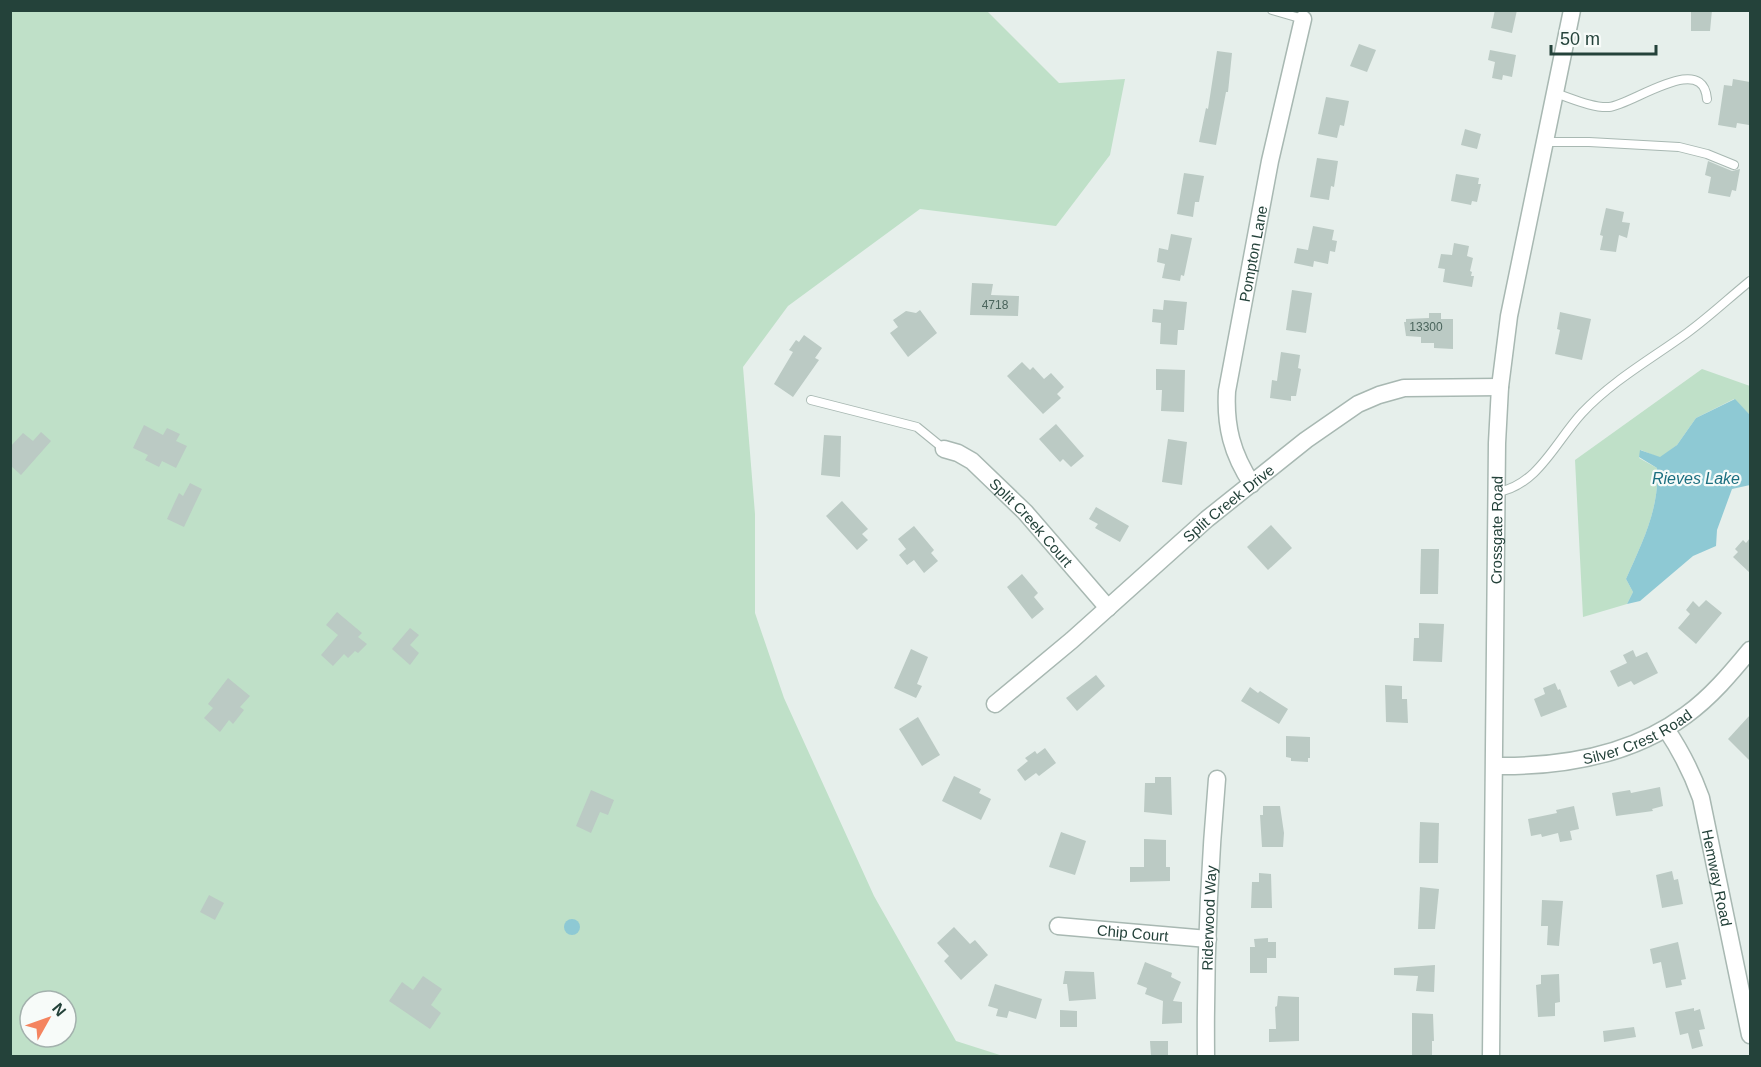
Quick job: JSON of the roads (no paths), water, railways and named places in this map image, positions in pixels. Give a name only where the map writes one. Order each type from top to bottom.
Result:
[{"type":"street","name":"Crossgate Road","points":[[1491,1056],[1497,443],[1500,387],[1509,316],[1572,10]]},
{"type":"street","name":"Pompton Lane","points":[[1252,483],[1234,451],[1228,432],[1227,391],[1270,161],[1303,19]]},
{"type":"street","name":"Split Creek Drive","points":[[995,704],[1072,640],[1207,519],[1321,429],[1358,404],[1378,395],[1404,388],[1500,387]]},
{"type":"street","name":"Split Creek Court","points":[[944,449],[958,453],[972,461],[1024,512],[1108,608]]},
{"type":"street","name":"Silver Crest Road","points":[[1495,765],[1526,766],[1583,759],[1627,746],[1666,729],[1703,701],[1750,650]]},
{"type":"street","name":"Hemway Road","points":[[1666,729],[1689,765],[1701,798],[1750,1035]]},
{"type":"street","name":"Riderwood Way","points":[[1206,1056],[1210,852],[1217,779]]},
{"type":"street","name":"Chip Court","points":[[1058,926],[1208,939]]},
{"type":"lane","points":[[1272,10],[1303,19]]},
{"type":"lane","points":[[1555,93],[1609,107],[1683,77],[1698,80],[1703,86],[1707,99]]},
{"type":"lane","points":[[1544,142],[1679,147],[1707,154],[1734,165]]},
{"type":"lane","points":[[1498,492],[1521,485],[1532,476],[1582,413],[1609,388],[1689,332],[1750,281]]},
{"type":"lane","points":[[811,400],[917,427],[944,449]]},
{"type":"water","name":"Rieves Lake","points":[[1735,399],[1750,415],[1750,485],[1732,489],[1717,530],[1716,546],[1693,556],[1640,601],[1627,604],[1633,592],[1626,579],[1649,525],[1656,497],[1657,468],[1639,457],[1640,450],[1660,457],[1677,445],[1696,418]]},
{"type":"water","points":[[569,919],[575,919],[580,927],[578,933],[569,935],[564,930],[564,924]]}]
